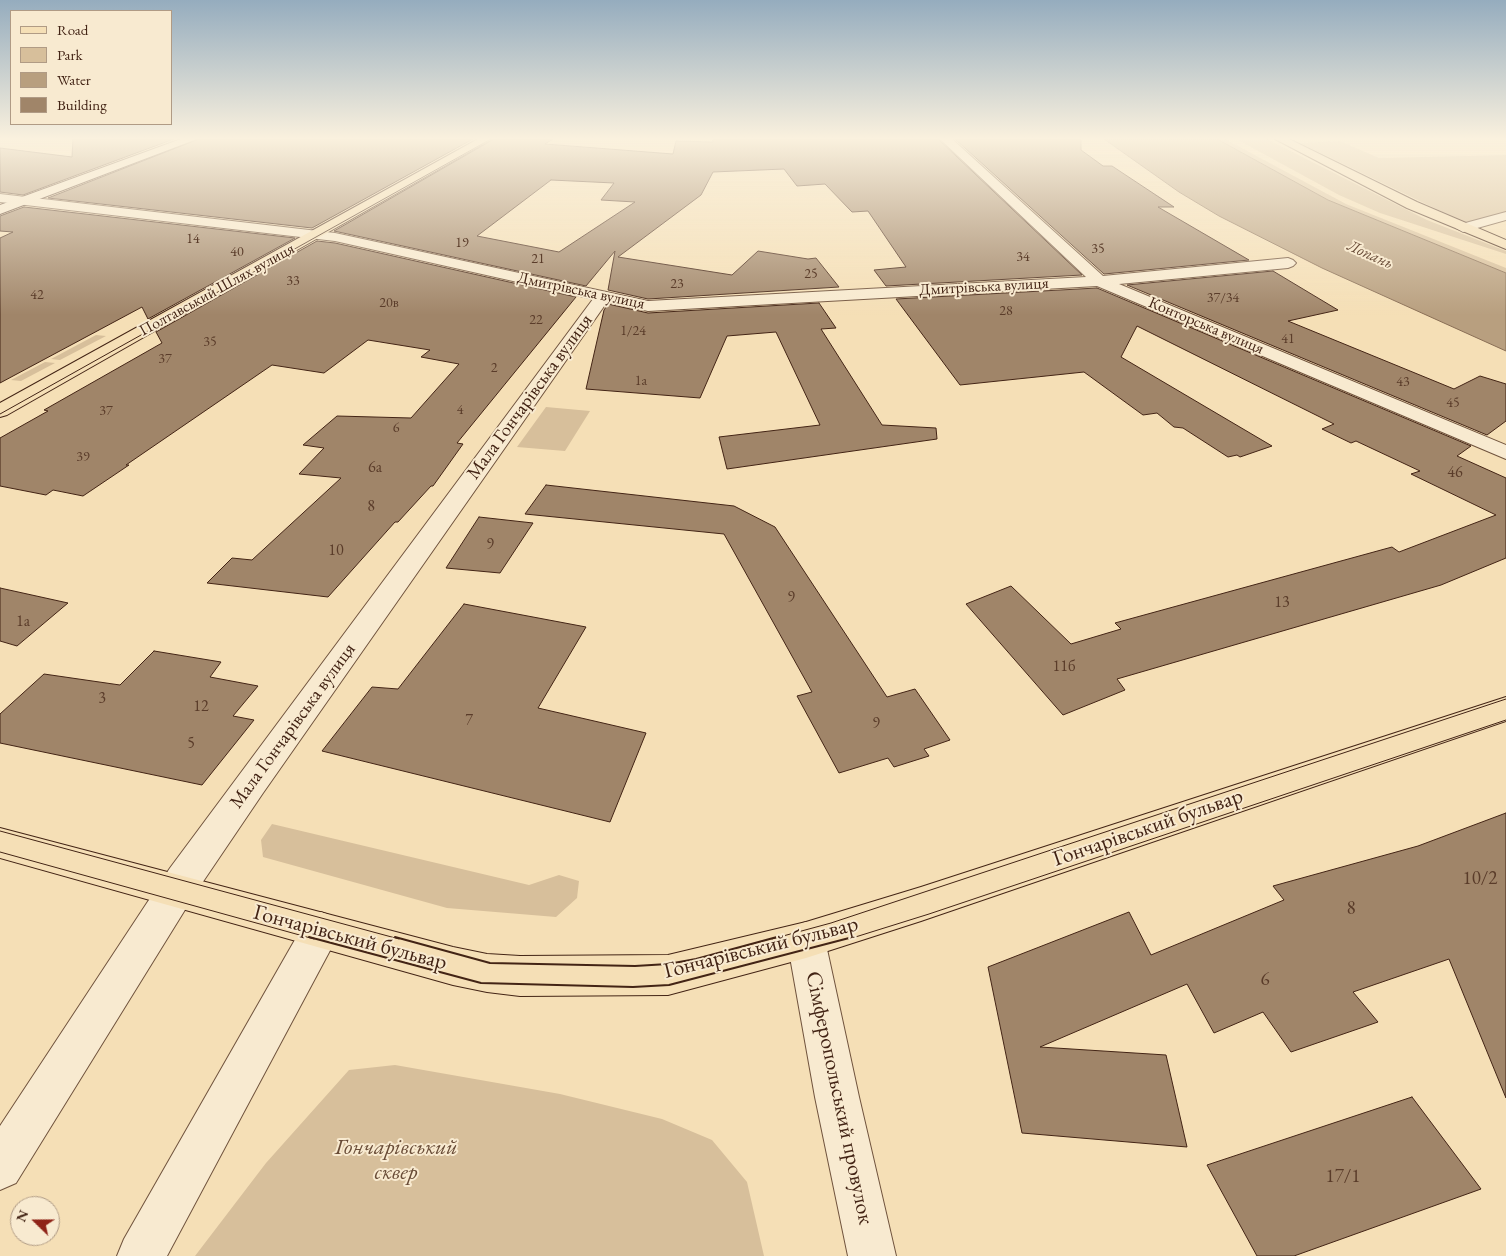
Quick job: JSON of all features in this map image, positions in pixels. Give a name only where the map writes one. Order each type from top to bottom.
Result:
[{"type":"main road","name":"Полтавський Шлях вулиця","points":[[0,411],[382,198]]},
{"type":"main road","points":[[1400,198],[1462,228],[1506,245]]},
{"type":"main road","name":"Гончарівський бульвар","points":[[0,843],[452,966],[488,973],[520,976],[668,975],[806,940],[921,904],[1506,709]]},
{"type":"street","name":"Дмитрівська вулиця","points":[[0,198],[317,234],[648,306],[1099,281],[1288,263]]},
{"type":"street","points":[[0,210],[34,198]]},
{"type":"street","name":"Конторська вулиця","points":[[1009,198],[1099,281],[1506,453]]},
{"type":"street","points":[[1462,228],[1506,216]]},
{"type":"street","name":"Мала Гончарівська вулиця","points":[[0,1167],[177,891],[251,783],[603,296]]},
{"type":"street","points":[[142,1256],[321,930]]},
{"type":"street","name":"Сімферопольський провулок","points":[[806,940],[837,1097],[872,1256]]},
{"type":"green space","points":[[1324,198],[1334,198],[1506,268],[1506,273]]},
{"type":"green space","points":[[1345,198],[1383,198],[1427,220],[1506,251],[1506,254],[1380,213]]},
{"type":"green space","points":[[1413,198],[1506,198],[1506,214],[1467,224]]},
{"type":"green space","points":[[96,335],[106,336],[60,360],[51,359]]},
{"type":"green space","points":[[45,362],[55,363],[21,381],[11,380]]},
{"type":"green space","points":[[546,407],[590,411],[565,451],[517,447]]},
{"type":"green space","points":[[272,824],[529,885],[559,875],[579,881],[577,898],[556,917],[447,908],[263,857],[261,840]]},
{"type":"green space","name":"Гончарівський сквер","points":[[395,1065],[560,1094],[662,1119],[712,1140],[747,1182],[764,1256],[195,1256],[266,1163],[349,1070]]},
{"type":"water","name":"Лопань","points":[[1188,198],[1324,198],[1506,273],[1506,351],[1322,268],[1219,216]]},
{"type":"building","points":[[49,198],[367,198],[312,228]]},
{"type":"building","points":[[392,198],[528,198],[477,236],[559,252],[635,202],[601,200],[603,198],[698,198],[618,257],[732,275],[758,251],[808,259],[816,258],[839,287],[648,299],[608,290],[615,251],[586,286],[334,231]]},
{"type":"building","points":[[838,198],[1000,198],[1082,275],[886,286],[874,270],[906,267],[868,211],[852,212]]},
{"type":"building","points":[[1020,198],[1160,198],[1174,207],[1158,207],[1249,260],[1104,274]]},
{"type":"building","points":[[24,207],[295,238],[148,319],[142,307],[0,383],[0,238],[13,232],[0,231],[0,216]]},
{"type":"building","points":[[317,241],[335,243],[576,297],[457,443],[463,444],[433,486],[398,522],[395,522],[328,597],[207,583],[232,558],[252,560],[341,478],[299,474],[324,448],[303,445],[337,416],[411,418],[459,364],[421,357],[430,350],[368,340],[324,373],[272,365],[83,496],[53,490],[46,495],[0,486],[0,438],[48,411],[44,410],[162,343],[156,332]]},
{"type":"building","points":[[1273,271],[1338,310],[1288,321],[1454,389],[1480,376],[1506,384],[1506,421],[1487,435],[1127,285]]},
{"type":"building","points":[[1097,288],[1471,446],[1457,456],[1506,478],[1506,558],[1441,585],[1117,679],[1125,690],[1063,715],[966,604],[1011,586],[1071,644],[1121,629],[1115,623],[1392,547],[1399,552],[1496,515],[1411,474],[1420,471],[1356,441],[1351,443],[1322,429],[1334,424],[1137,326],[1121,357],[1272,446],[1240,457],[1237,455],[1228,457],[1183,428],[1174,427],[1157,413],[1143,415],[1084,372],[960,385],[896,299]]},
{"type":"building","points":[[819,303],[836,328],[821,329],[882,425],[936,428],[937,439],[727,469],[719,437],[820,425],[776,332],[727,336],[700,398],[586,389],[604,310],[608,304],[648,313]]},
{"type":"building","points":[[546,485],[734,506],[775,527],[887,697],[915,689],[950,740],[924,749],[929,756],[894,767],[888,758],[839,773],[797,696],[812,692],[724,534],[525,514]]},
{"type":"building","points":[[479,517],[533,523],[500,573],[446,568]]},
{"type":"building","points":[[0,588],[68,603],[17,646],[0,641]]},
{"type":"building","points":[[464,604],[586,627],[538,708],[646,733],[610,822],[322,751],[372,687],[398,689]]},
{"type":"building","points":[[154,651],[221,662],[210,677],[258,686],[233,716],[254,720],[202,785],[0,743],[0,714],[44,674],[120,685]]},
{"type":"building","points":[[1506,813],[1506,1098],[1449,959],[1353,992],[1378,1022],[1291,1052],[1263,1012],[1214,1033],[1187,984],[1040,1047],[1166,1055],[1187,1147],[1022,1133],[988,967],[1129,912],[1151,955],[1284,900],[1273,886],[1418,846]]},
{"type":"building","points":[[1412,1097],[1481,1189],[1294,1256],[1257,1256],[1207,1165]]},
{"type":"tram line","points":[[0,414],[386,198]]},
{"type":"tram line","points":[[772,939],[831,923],[1506,699]]},
{"type":"tram line","points":[[849,939],[929,914],[1506,720]]},
{"type":"tram line","points":[[0,831],[399,939]]},
{"type":"tram line","points":[[0,852],[314,939]]},
{"type":"tram line","points":[[309,937],[481,983],[633,987],[669,985],[853,937]]},
{"type":"tram line","points":[[395,937],[490,963],[635,966],[668,964],[696,959],[777,937]]}]
